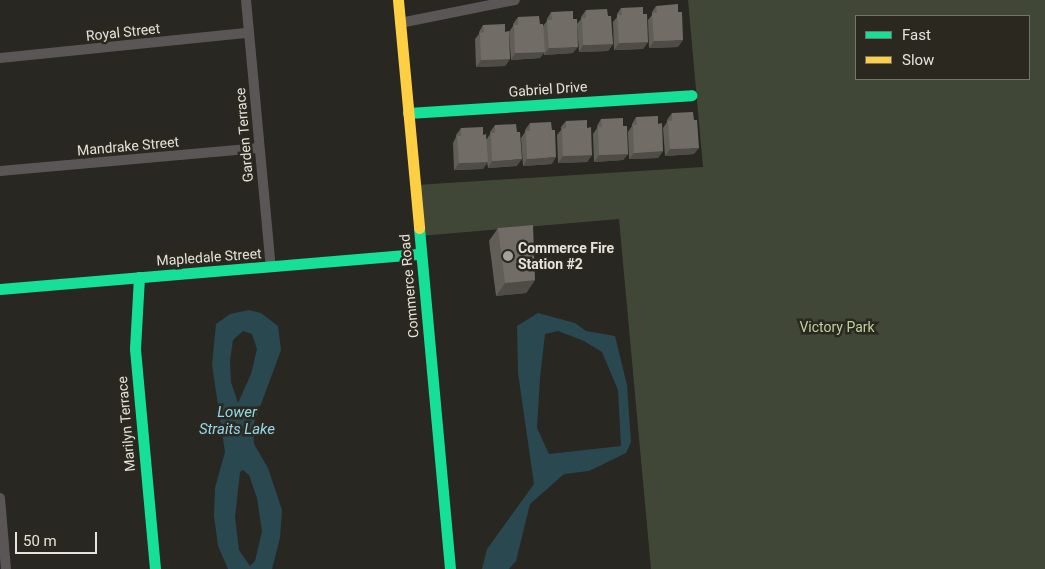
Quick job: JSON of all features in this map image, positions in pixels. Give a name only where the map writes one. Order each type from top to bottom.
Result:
[{"type":"street","name":"Garden Terrace","points":[[246,0],[258,148],[271,267]]},
{"type":"street","name":"Commerce Road","points":[[398,0],[450,569]]},
{"type":"street","points":[[400,24],[515,0]]},
{"type":"street","name":"Royal Street","points":[[0,58],[248,33]]},
{"type":"street","name":"Gabriel Drive","points":[[408,113],[691,95]]},
{"type":"street","name":"Mandrake Street","points":[[0,171],[258,148]]},
{"type":"street","name":"Mapledale Street","points":[[0,289],[421,254]]},
{"type":"street","name":"Marilyn Terrace","points":[[139,277],[134,349],[155,569]]},
{"type":"street","points":[[0,498],[6,569]]},
{"type":"street","points":[[147,569],[153,553]]},
{"type":"green space","name":"Victory Park","points":[[688,0],[1045,0],[1045,569],[651,569],[619,219],[420,236],[416,185],[703,167]]},
{"type":"water","name":"Lower Straits Lake","points":[[249,310],[261,313],[278,326],[281,350],[253,426],[254,444],[268,468],[282,510],[280,538],[272,569],[228,569],[218,546],[214,516],[215,488],[225,452],[212,365],[216,324],[230,314]],"holes":[[[243,331],[252,334],[257,349],[251,374],[238,403],[231,382],[230,361],[233,340]],[[243,470],[249,475],[257,498],[262,531],[255,561],[250,566],[239,550],[235,517],[240,472]]]},
{"type":"water","points":[[538,313],[575,323],[586,331],[615,336],[627,385],[631,442],[626,453],[589,471],[564,474],[530,504],[516,561],[509,569],[482,569],[487,549],[534,484],[518,373],[517,326]],"holes":[[[558,331],[584,341],[602,352],[618,390],[621,446],[549,454],[537,428],[545,334]]]},
{"type":"building","points":[[678,4],[678,12],[682,12],[683,40],[654,41],[652,13],[657,13],[656,6]]},
{"type":"building","points":[[643,7],[643,14],[647,14],[648,42],[619,43],[617,15],[622,15],[621,8]]},
{"type":"building","points":[[607,9],[608,16],[611,16],[613,44],[583,45],[582,18],[586,18],[586,10]]},
{"type":"building","points":[[573,11],[573,19],[577,19],[578,47],[549,48],[547,20],[552,20],[551,12]]},
{"type":"building","points":[[539,16],[540,24],[543,24],[545,52],[515,53],[514,25],[518,25],[518,17]]},
{"type":"building","points":[[505,24],[505,32],[509,31],[510,59],[481,60],[480,33],[484,32],[483,25]]},
{"type":"building","points":[[693,112],[694,120],[697,120],[699,148],[670,149],[668,121],[672,121],[672,113]]},
{"type":"building","points":[[658,116],[658,124],[662,123],[663,151],[634,153],[633,125],[637,125],[636,117]]},
{"type":"building","points":[[623,118],[623,126],[627,126],[628,154],[599,155],[598,127],[602,127],[601,119]]},
{"type":"building","points":[[587,120],[587,128],[591,127],[592,155],[563,156],[562,129],[566,128],[566,121]]},
{"type":"building","points":[[551,122],[552,130],[555,130],[556,157],[527,159],[526,131],[530,131],[530,123]]},
{"type":"building","points":[[516,124],[517,132],[520,132],[522,159],[492,161],[491,133],[495,133],[495,125]]},
{"type":"building","points":[[483,127],[483,135],[486,134],[488,162],[459,163],[457,136],[461,136],[461,128]]},
{"type":"building","points":[[533,225],[535,280],[505,283],[498,228]]},
{"type":"traffic: fast","points":[[408,113],[691,95]]},
{"type":"traffic: fast","points":[[419,228],[450,569]]},
{"type":"traffic: fast","points":[[0,289],[421,254]]},
{"type":"traffic: fast","points":[[139,277],[135,349],[155,569]]},
{"type":"traffic: slow","points":[[398,0],[419,228]]},
{"type":"place","name":"Commerce Fire Station #2","points":[[508,256]]}]
